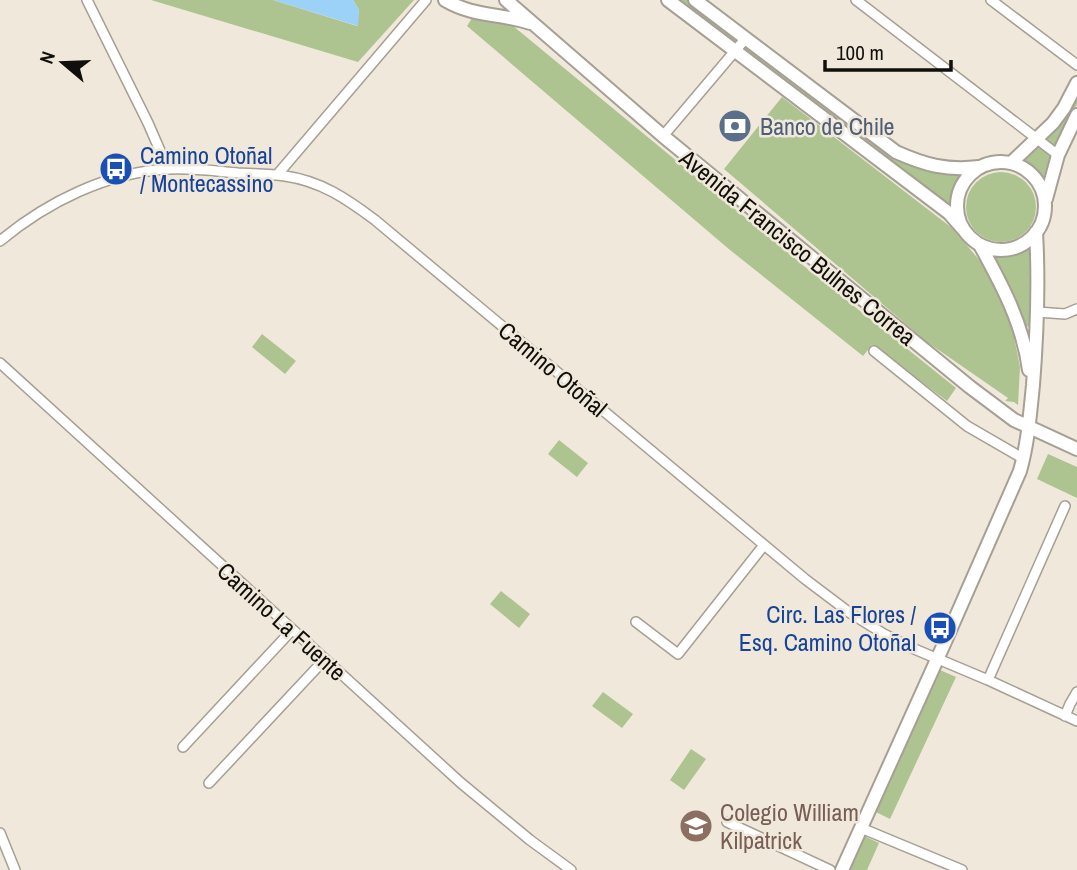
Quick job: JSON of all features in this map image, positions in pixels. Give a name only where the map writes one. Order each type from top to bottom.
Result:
[{"type":"street","points":[[87,0],[168,169]]},
{"type":"street","points":[[277,175],[426,0]]},
{"type":"street","name":"Avenida Francisco Bulnes Correa","points":[[445,0],[469,12],[533,24]]},
{"type":"street","name":"Avenida Francisco Bulnes Correa","points":[[506,0],[663,136],[1003,413],[1028,428],[1077,449]]},
{"type":"street","points":[[668,0],[949,213],[972,239],[996,251],[1013,249],[1029,241],[1037,232],[1058,155],[1077,115]]},
{"type":"street","points":[[695,0],[896,152],[948,169],[979,167]]},
{"type":"street","points":[[856,0],[1058,155]]},
{"type":"street","points":[[991,0],[1077,65]]},
{"type":"street","points":[[663,136],[746,38]]},
{"type":"street","points":[[1012,163],[1059,116],[1077,83]]},
{"type":"street","points":[[839,129],[849,117]]},
{"type":"street","points":[[963,229],[957,209],[958,196],[967,177],[979,167],[991,162],[1012,163],[1027,169],[1042,189],[1044,206]]},
{"type":"street","name":"Camino Otoñal","points":[[0,241],[42,210],[80,191],[121,177],[168,169],[212,170],[277,175],[320,185],[353,204],[824,594],[895,639],[1077,721]]},
{"type":"street","points":[[842,870],[1015,485],[1024,459],[1037,312],[1037,232]]},
{"type":"street","points":[[980,245],[1008,298],[1020,330],[1028,363],[1031,398]]},
{"type":"street","points":[[1037,312],[1065,314],[1077,309]]},
{"type":"street","points":[[874,351],[967,426],[1024,459]]},
{"type":"street","name":"Camino La Fuente","points":[[0,363],[461,783],[571,870]]},
{"type":"street","points":[[988,680],[1065,506]]},
{"type":"street","points":[[636,622],[678,654],[764,545]]},
{"type":"street","points":[[183,747],[292,630]]},
{"type":"street","points":[[209,783],[325,659]]},
{"type":"street","points":[[1065,716],[1077,692]]},
{"type":"street","points":[[727,822],[830,870]]},
{"type":"street","points":[[861,828],[961,870]]},
{"type":"street","points":[[0,833],[15,870]]},
{"type":"green space","points":[[151,0],[273,0],[357,26],[359,10],[353,0],[414,0],[358,62]]},
{"type":"green space","points":[[678,0],[687,0],[891,156],[931,172],[964,175],[955,190],[952,207],[949,208]]},
{"type":"green space","points":[[472,18],[507,21],[956,388],[947,401],[872,345],[863,356],[730,250],[467,26]]},
{"type":"green space","points":[[1077,89],[1077,104],[1051,158],[1045,178],[1040,178],[1030,167],[1019,163],[1018,159],[1036,148],[1049,135]]},
{"type":"green space","points":[[782,97],[952,228],[987,269],[1010,317],[1020,367],[1018,405],[1005,401],[1008,398],[927,342],[724,169]]},
{"type":"green space","points":[[1008,172],[1021,178],[1030,187],[1034,193],[1034,221],[1026,232],[1015,240],[994,242],[976,232],[968,221],[966,200],[976,182],[987,174]]},
{"type":"green space","points":[[1032,245],[1034,292],[1031,327],[1024,326],[991,255],[1009,256]]},
{"type":"green space","points":[[262,334],[296,361],[285,374],[252,347]]},
{"type":"green space","points":[[559,440],[588,463],[577,477],[548,454]]},
{"type":"green space","points":[[1048,454],[1077,467],[1077,498],[1037,479]]},
{"type":"green space","points":[[501,591],[530,614],[519,628],[490,604]]},
{"type":"green space","points":[[940,670],[956,677],[890,819],[874,811]]},
{"type":"green space","points":[[603,692],[633,714],[622,728],[592,706]]},
{"type":"green space","points":[[691,749],[706,759],[684,790],[670,780]]},
{"type":"green space","points":[[862,835],[879,843],[867,870],[846,870]]},
{"type":"water","points":[[273,0],[353,0],[359,10],[358,26]]},
{"type":"place","name":"Banco de Chile","points":[[735,126]]},
{"type":"place","name":"Camino Otoñal / Montecassino","points":[[116,169]]},
{"type":"place","name":"Circ. Las Flores / Esq. Camino Otoñal","points":[[940,628]]},
{"type":"place","name":"Colegio William Kilpatrick","points":[[696,826]]}]
